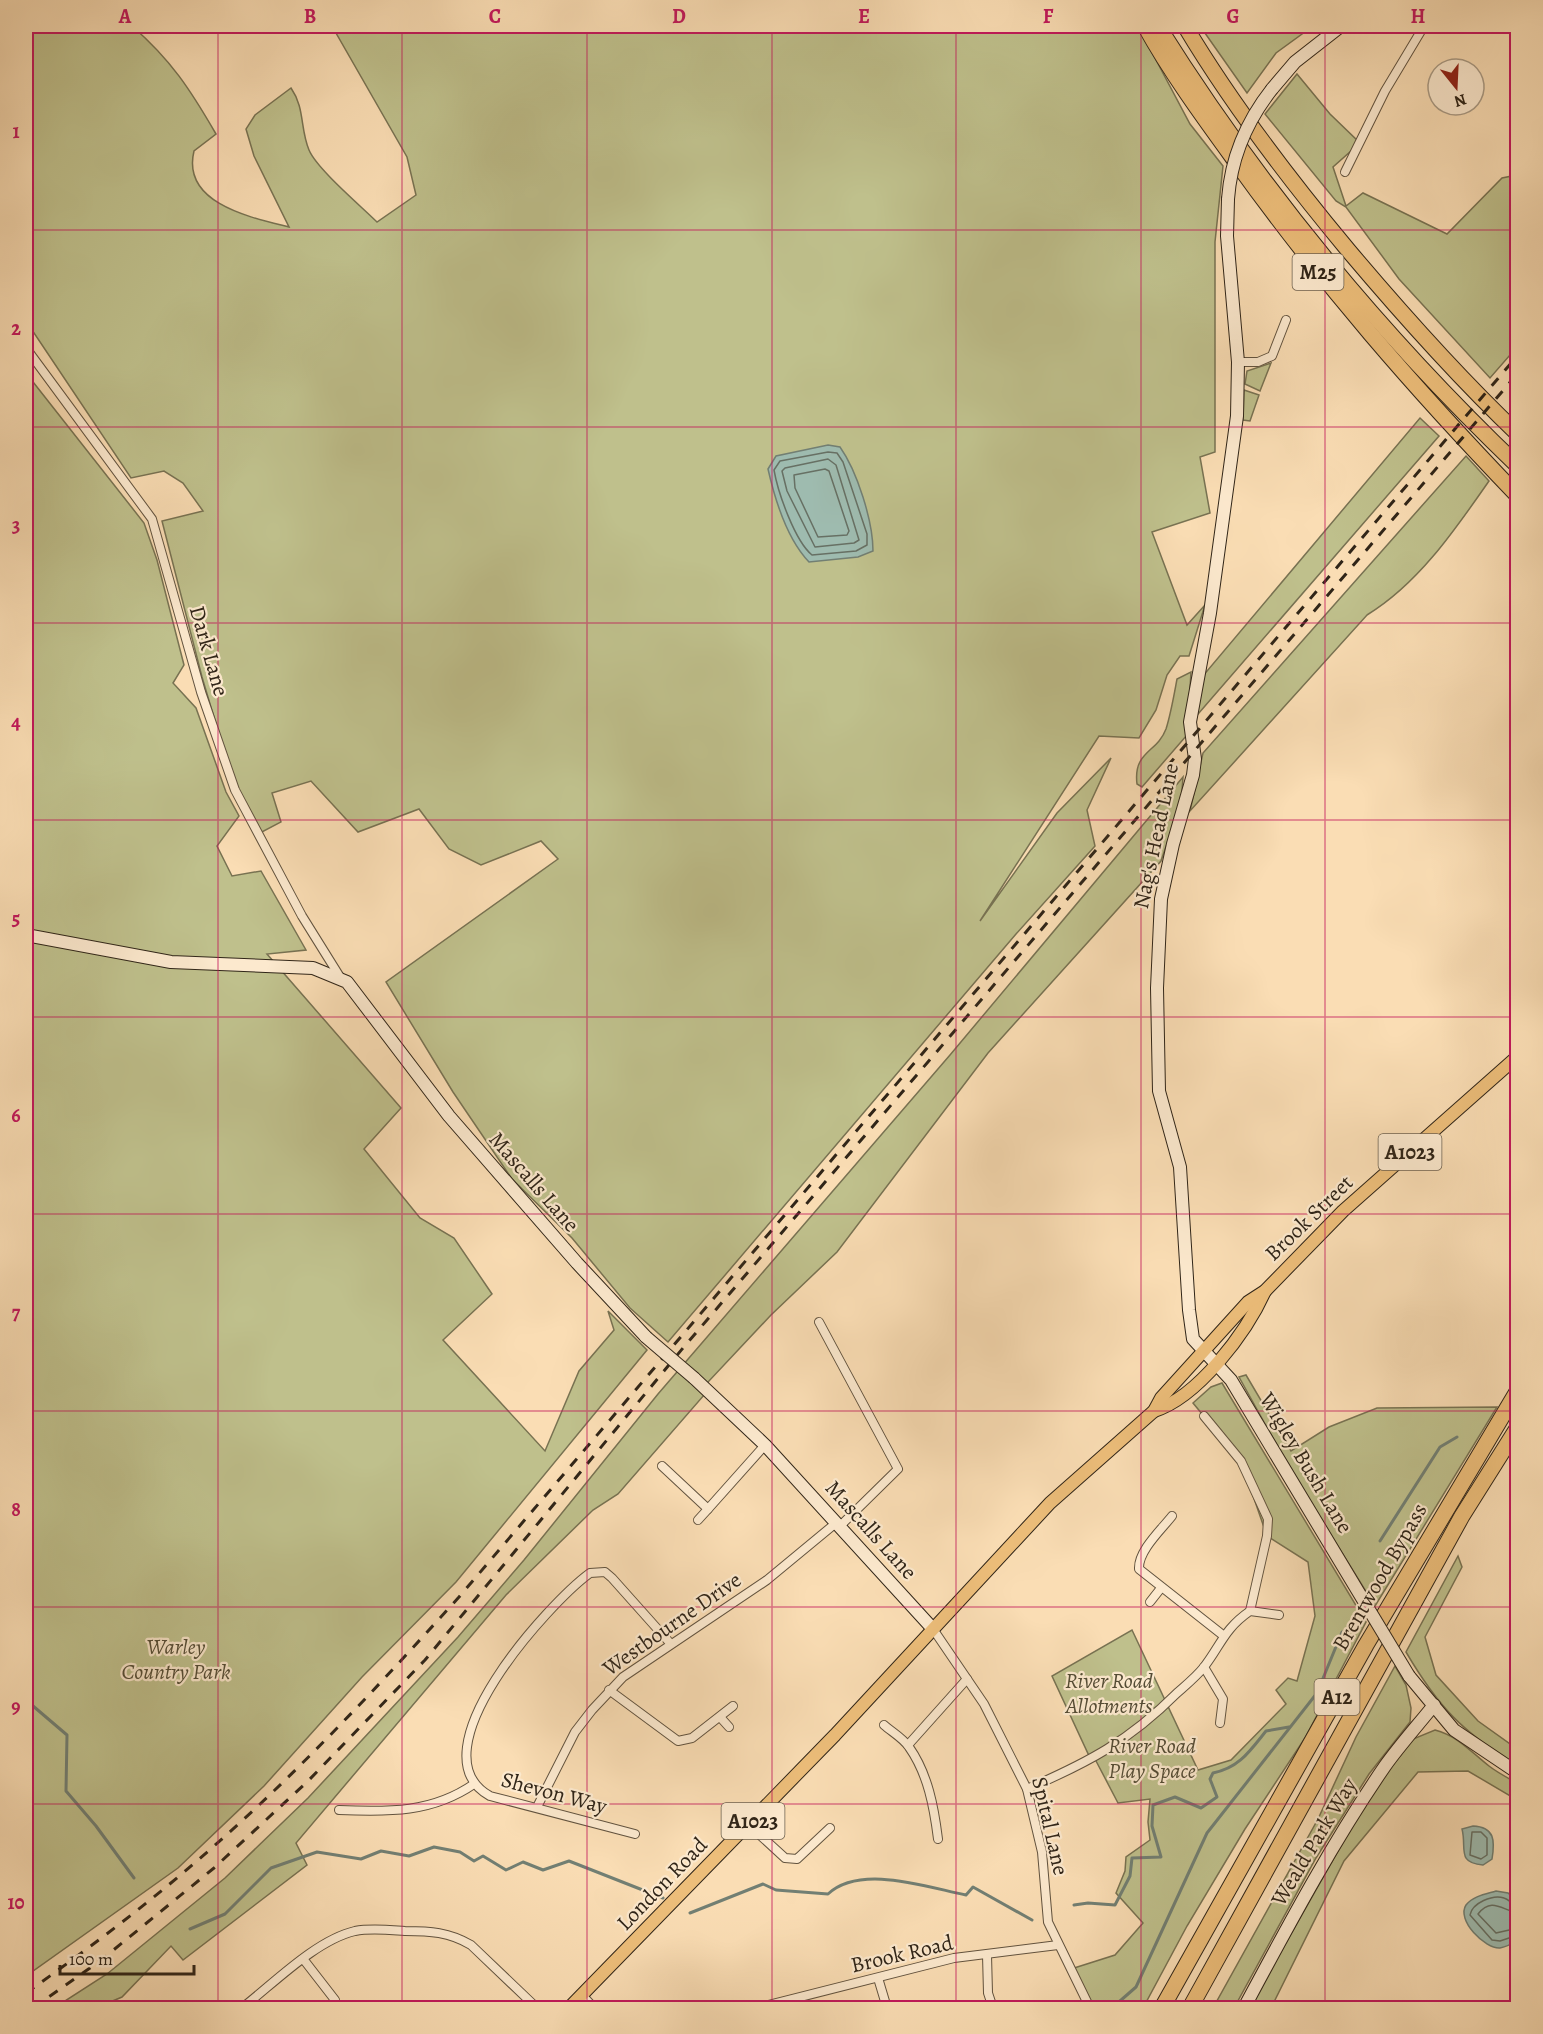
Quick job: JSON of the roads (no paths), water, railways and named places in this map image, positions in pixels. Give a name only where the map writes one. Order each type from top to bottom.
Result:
[{"type":"highway","name":"M25","points":[[1145,26],[1213,129],[1329,286],[1390,360],[1518,496]]},
{"type":"highway","name":"M25","points":[[1158,26],[1221,120],[1286,209],[1390,336],[1426,386],[1518,486]]},
{"type":"highway","name":"M25","points":[[1185,26],[1237,105],[1331,229],[1433,349],[1518,434]]},
{"type":"highway","name":"M25","points":[[1390,336],[1518,466]]},
{"type":"highway","name":"Brentwood Bypass","points":[[1162,2008],[1366,1645],[1518,1390]]},
{"type":"highway","name":"Brentwood Bypass","points":[[1190,2008],[1462,1516],[1518,1427]]},
{"type":"main road","name":"Brook Street","points":[[933,1629],[1050,1503],[1154,1411],[1161,1398],[1248,1302],[1265,1291],[1342,1211],[1518,1056]]},
{"type":"main road","name":"Brook Street","points":[[1154,1411],[1171,1406],[1210,1373],[1257,1308],[1265,1291]]},
{"type":"main road","name":"London Road","points":[[569,2008],[749,1825],[933,1629]]},
{"type":"street","name":"Nag's Head Lane","points":[[1204,1351],[1194,1339],[1192,1332],[1180,1167],[1159,1091],[1157,969],[1161,899],[1194,767],[1190,722],[1210,613],[1233,453],[1238,362],[1227,236],[1228,199],[1234,160],[1249,123],[1272,89],[1304,53],[1341,26]]},
{"type":"street","points":[[1345,172],[1385,91],[1424,26]]},
{"type":"street","points":[[1238,362],[1258,362],[1272,357],[1286,320]]},
{"type":"street","name":"Dark Lane","points":[[26,348],[152,519],[201,692],[235,790],[322,949],[340,977]]},
{"type":"street","name":"Mascalls Lane","points":[[26,935],[171,962],[313,968],[340,977],[363,1000],[449,1116],[577,1263],[646,1337],[694,1378],[765,1445],[933,1629]]},
{"type":"street","points":[[313,968],[322,949]]},
{"type":"street","name":"Westbourne Drive","points":[[537,1807],[575,1732],[609,1690],[639,1664],[767,1580],[838,1525],[898,1469],[819,1322]]},
{"type":"street","name":"Wigley Bush Lane","points":[[1204,1351],[1217,1363],[1237,1390],[1409,1676],[1434,1705]]},
{"type":"street","points":[[1027,1789],[1112,1749],[1167,1703],[1204,1667],[1224,1636],[1238,1620],[1250,1611],[1267,1536],[1268,1519],[1241,1461],[1204,1416]]},
{"type":"street","points":[[698,1520],[765,1445]]},
{"type":"street","points":[[662,1466],[708,1509]]},
{"type":"street","points":[[1172,1516],[1139,1563],[1139,1569],[1224,1636]]},
{"type":"street","name":"Shevon Way","points":[[635,1834],[490,1796],[474,1784],[467,1767],[467,1743],[483,1702],[507,1662],[534,1627],[590,1573],[605,1572],[612,1578],[670,1643]]},
{"type":"street","points":[[1150,1602],[1161,1588]]},
{"type":"street","points":[[1250,1611],[1279,1615]]},
{"type":"street","name":"Spital Lane","points":[[933,1629],[1002,1735],[1027,1789],[1042,1852],[1048,1922],[1090,2008]]},
{"type":"street","points":[[1204,1667],[1223,1699],[1220,1723]]},
{"type":"street","points":[[908,1745],[967,1678]]},
{"type":"street","points":[[609,1690],[678,1741],[693,1738],[734,1706]]},
{"type":"street","points":[[1434,1705],[1454,1730],[1518,1773]]},
{"type":"street","name":"Weald Park Way","points":[[1244,2008],[1284,1932],[1349,1821],[1387,1764],[1434,1705]]},
{"type":"street","points":[[720,1717],[729,1728]]},
{"type":"street","points":[[884,1725],[908,1745],[930,1792],[938,1839]]},
{"type":"street","points":[[339,1810],[391,1812],[426,1808],[455,1796],[474,1784]]},
{"type":"street","points":[[749,1825],[784,1858],[797,1859],[830,1828]]},
{"type":"street","points":[[242,2008],[335,1939],[358,1930],[441,1932],[471,1945],[537,2008]]},
{"type":"street","name":"Brook Road","points":[[757,2008],[954,1958],[1058,1945]]},
{"type":"street","points":[[987,1955],[988,1993],[993,2008]]},
{"type":"street","points":[[304,1960],[335,2000]]},
{"type":"street","points":[[878,1978],[887,2008]]},
{"type":"street","points":[[582,1995],[594,2008]]},
{"type":"water","points":[[828,445],[840,447],[858,483],[867,511],[873,551],[858,557],[809,562],[788,531],[778,506],[768,469],[776,456]]},
{"type":"water","points":[[1473,1826],[1486,1829],[1492,1836],[1492,1859],[1483,1865],[1469,1861],[1464,1853],[1462,1829]]},
{"type":"water","points":[[1496,1891],[1508,1893],[1517,1901],[1517,1940],[1500,1948],[1487,1944],[1474,1933],[1468,1925],[1464,1911],[1472,1899]]},
{"type":"waterway","points":[[1380,1541],[1440,1447],[1457,1437]]},
{"type":"waterway","points":[[1112,2008],[1136,1987],[1207,1833],[1317,1693],[1342,1632]]},
{"type":"waterway","points":[[26,1700],[67,1735],[66,1791],[96,1826],[134,1878]]},
{"type":"waterway","points":[[1074,1905],[1088,1903],[1115,1905],[1130,1876],[1132,1858],[1161,1857],[1152,1826],[1153,1805],[1175,1797],[1201,1808],[1217,1797],[1210,1779],[1213,1773],[1237,1763],[1266,1731],[1289,1727]]},
{"type":"waterway","points":[[190,1929],[225,1914],[271,1868],[317,1852],[361,1859],[381,1851],[409,1856],[434,1847],[460,1852],[474,1861],[483,1856],[506,1870],[523,1862],[543,1870],[569,1861],[663,1898]]},
{"type":"waterway","points":[[690,1913],[763,1884],[776,1890],[828,1894],[841,1885],[857,1880],[875,1879],[913,1883],[966,1895],[973,1887],[1032,1920]]},
{"type":"railway","points":[[26,1993],[127,1919],[254,1810],[315,1751],[459,1597],[1518,355]]},
{"type":"railway","points":[[33,2008],[100,1961],[214,1868],[308,1781],[425,1660],[683,1348],[1518,373]]},
{"type":"park label","name":"Warley Country Park","points":[[176,1660]]},
{"type":"park label","name":"River Road Allotments","points":[[1109,1694]]},
{"type":"park label","name":"River Road Play Space","points":[[1152,1758]]}]
